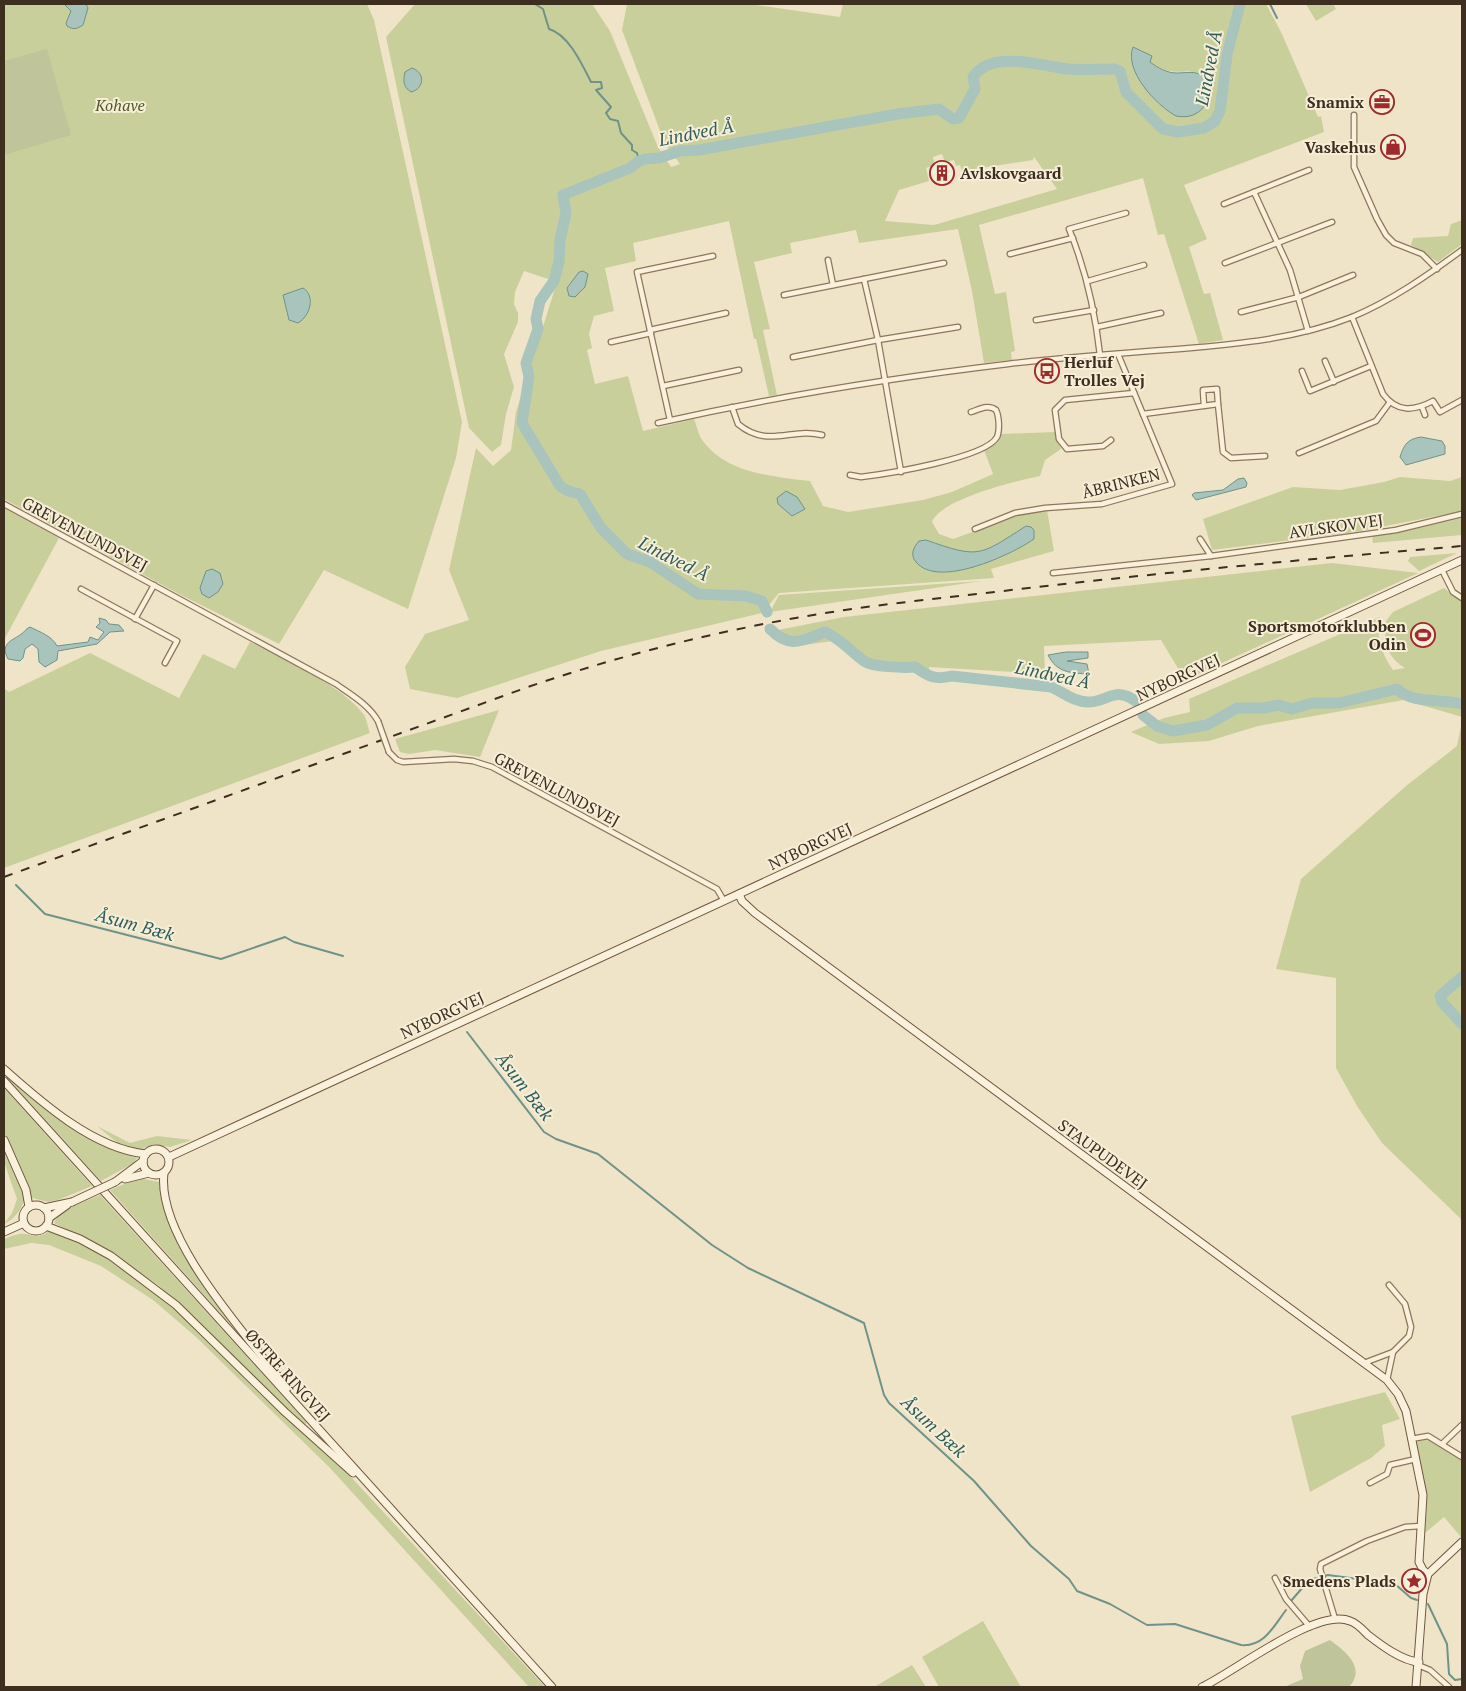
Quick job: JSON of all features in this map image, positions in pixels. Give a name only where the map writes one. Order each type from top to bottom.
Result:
[{"type":"main road","name":"NYBORGVEJ","points":[[169,1157],[1462,560]]},
{"type":"main road","name":"STAUPUDEVEJ","points":[[739,894],[742,901],[754,913],[1387,1380],[1403,1404],[1416,1459],[1423,1495],[1419,1562],[1422,1570],[1428,1574]]},
{"type":"main road","points":[[4,1069],[40,1101],[81,1128],[116,1147],[144,1158]]},
{"type":"main road","name":"ØSTRE RINGVEJ","points":[[4,1081],[552,1687]]},
{"type":"main road","points":[[4,1140],[26,1190],[29,1207]]},
{"type":"main road","points":[[115,1182],[155,1148],[166,1152],[170,1163],[164,1173],[164,1194],[175,1225],[201,1276],[237,1326],[286,1386],[302,1411]]},
{"type":"main road","points":[[144,1158],[149,1173]]},
{"type":"main road","points":[[72,1202],[44,1208],[36,1205],[29,1207],[23,1215],[24,1223],[27,1228],[37,1231],[46,1226],[49,1218],[72,1202],[115,1182],[149,1173],[159,1175],[164,1173]]},
{"type":"main road","points":[[44,1208],[49,1218]]},
{"type":"main road","points":[[4,1232],[24,1223]]},
{"type":"main road","points":[[46,1226],[71,1235],[111,1256],[176,1305],[285,1412],[381,1498]]},
{"type":"main road","points":[[1416,1687],[1423,1594],[1428,1574],[1462,1542]]},
{"type":"main road","points":[[1202,1687],[1226,1675],[1278,1641],[1310,1627],[1335,1620],[1352,1621],[1377,1641],[1418,1664]]},
{"type":"street","points":[[1354,115],[1354,167],[1377,219],[1386,235],[1394,243],[1422,254],[1437,269]]},
{"type":"street","points":[[1224,204],[1309,170]]},
{"type":"street","points":[[1254,192],[1280,243],[1299,297],[1308,331]]},
{"type":"street","points":[[1100,355],[1097,327],[1088,281],[1069,229],[1126,213]]},
{"type":"street","points":[[1225,263],[1332,222]]},
{"type":"street","points":[[1010,254],[1073,238]]},
{"type":"street","points":[[658,423],[886,381],[1010,364],[1248,343],[1308,331],[1352,317],[1437,269],[1462,250]]},
{"type":"street","points":[[670,420],[637,272],[713,256]]},
{"type":"street","points":[[828,260],[833,285]]},
{"type":"street","points":[[784,296],[944,263]]},
{"type":"street","points":[[1088,281],[1144,265]]},
{"type":"street","points":[[1241,312],[1299,297],[1353,275]]},
{"type":"street","points":[[864,279],[886,381],[901,472]]},
{"type":"street","points":[[1036,320],[1094,310]]},
{"type":"street","points":[[611,342],[726,313]]},
{"type":"street","points":[[1097,327],[1161,313]]},
{"type":"street","points":[[1352,317],[1383,394],[1390,402],[1404,409],[1422,407],[1433,401],[1440,412],[1462,400]]},
{"type":"street","points":[[793,357],[878,340],[958,327]]},
{"type":"street","name":"ÅBRINKEN","points":[[975,529],[1015,513],[1045,508],[1102,504],[1172,484],[1118,354]]},
{"type":"street","points":[[1326,361],[1334,382]]},
{"type":"street","points":[[1302,371],[1310,391],[1372,366]]},
{"type":"street","points":[[663,386],[739,370]]},
{"type":"street","points":[[1204,406],[1203,390],[1217,389],[1223,452],[1231,458],[1265,456]]},
{"type":"street","points":[[1111,440],[1103,446],[1067,450],[1059,439],[1055,410],[1065,400],[1134,393]]},
{"type":"street","points":[[1299,453],[1376,422],[1390,402]]},
{"type":"street","points":[[1143,414],[1218,404]]},
{"type":"street","points":[[850,475],[861,477],[901,472],[963,455],[995,440],[998,433],[996,410],[991,407],[984,407],[971,412]]},
{"type":"street","points":[[1422,407],[1424,415]]},
{"type":"street","points":[[732,408],[738,424],[752,433],[776,437],[812,432],[822,435]]},
{"type":"street","name":"GREVENLUNDSVEJ","points":[[4,504],[336,684],[373,713],[378,721],[389,752],[397,760],[403,762],[454,759],[473,761],[492,767],[716,888],[724,901]]},
{"type":"street","name":"AVLSKOVVEJ","points":[[1054,573],[1211,556],[1396,530],[1462,514]]},
{"type":"street","points":[[1200,539],[1211,556]]},
{"type":"street","points":[[1442,570],[1453,592],[1462,598]]},
{"type":"street","name":"GREVENLUNDSVEJ","points":[[135,618],[154,585]]},
{"type":"street","points":[[81,589],[177,641],[165,663]]},
{"type":"street","points":[[1364,1363],[1393,1352],[1409,1336],[1411,1327],[1404,1304],[1390,1285]]},
{"type":"street","points":[[1387,1380],[1393,1352]]},
{"type":"street","points":[[1442,1444],[1462,1425]]},
{"type":"street","points":[[1411,1439],[1428,1436],[1462,1457]]},
{"type":"street","points":[[1370,1483],[1386,1474],[1390,1465],[1416,1459]]},
{"type":"street","points":[[1335,1620],[1321,1573],[1321,1564],[1367,1541],[1405,1527],[1421,1526]]},
{"type":"street","points":[[1275,1578],[1286,1599],[1310,1627]]},
{"type":"street","points":[[1418,1664],[1430,1670],[1449,1687]]},
{"type":"green space","name":"Kohave","points":[[4,4],[367,4],[374,20],[462,422],[456,458],[408,609],[324,570],[279,644],[181,595],[4,499]]},
{"type":"green space","points":[[415,4],[592,4],[610,31],[658,147],[671,167],[680,164],[665,144],[622,30],[627,4],[749,4],[840,17],[843,4],[1266,4],[1282,34],[1318,117],[1321,116],[1324,132],[1184,185],[1207,239],[1189,247],[1204,294],[1210,293],[1223,340],[1199,344],[1164,234],[1158,235],[1143,178],[979,225],[995,294],[1006,292],[1015,351],[1011,352],[1012,360],[984,363],[972,291],[958,229],[859,243],[856,230],[790,243],[792,253],[754,262],[770,329],[763,330],[777,395],[769,396],[756,339],[754,339],[729,221],[633,243],[636,261],[605,268],[614,311],[594,316],[589,334],[592,348],[587,350],[595,384],[628,376],[643,431],[694,419],[703,441],[724,460],[752,472],[810,481],[823,506],[848,512],[923,500],[952,492],[993,474],[984,450],[998,442],[1001,434],[1055,432],[1061,449],[1045,460],[1040,476],[980,492],[949,506],[938,514],[932,522],[939,534],[953,539],[1014,517],[1047,510],[1054,551],[991,569],[994,578],[779,593],[762,613],[601,651],[457,698],[410,689],[405,667],[425,634],[469,620],[449,570],[476,448],[493,466],[511,450],[516,412],[557,282],[524,271],[515,292],[514,304],[518,313],[518,322],[504,354],[514,387],[506,414],[501,445],[492,452],[469,428],[386,37]],"holes":[[[1150,62],[1169,71],[1191,71],[1176,116],[1152,97],[1143,84],[1137,70]],[[942,154],[945,162],[954,160],[956,166],[960,165],[962,171],[1033,160],[1034,157],[1057,189],[934,225],[885,221],[899,190],[929,181],[926,168],[935,165],[933,157]]]},
{"type":"green space","points":[[1306,4],[1333,4],[1336,9],[1316,21]]},
{"type":"green space","points":[[47,49],[71,135],[4,155],[4,61]]},
{"type":"green space","points":[[1462,220],[1462,244],[1438,262],[1411,245],[1413,238],[1448,236],[1451,224]]},
{"type":"green space","points":[[1400,477],[1450,481],[1462,477],[1462,511],[1355,532],[1212,550],[1203,519],[1293,487],[1340,490]]},
{"type":"green space","points":[[4,508],[59,538],[4,640]]},
{"type":"green space","points":[[1462,518],[1462,535],[1373,543],[1372,536],[1397,533]]},
{"type":"green space","points":[[1457,553],[1419,571],[1408,561],[1410,557]]},
{"type":"green space","points":[[1332,563],[1418,573],[1185,680],[1161,640],[1044,646],[1045,674],[929,667],[929,671],[874,661],[840,640],[797,646],[773,631],[844,617]]},
{"type":"green space","points":[[982,581],[770,612],[779,595]]},
{"type":"green space","points":[[1444,588],[1462,602],[1462,717],[1404,700],[1258,726],[1209,741],[1159,744],[1131,732],[1164,718],[1190,712],[1189,699],[1380,617],[1378,631],[1380,645],[1386,658],[1393,670],[1405,668],[1390,654],[1385,635],[1386,621],[1393,612]]},
{"type":"green space","points":[[250,642],[295,665],[342,693],[364,715],[370,733],[4,868],[4,688],[9,692],[90,653],[179,698],[203,654],[235,669]]},
{"type":"green space","points":[[499,710],[480,757],[435,750],[409,754],[400,752],[395,739]]},
{"type":"green space","points":[[1462,721],[1462,1220],[1382,1143],[1357,1106],[1336,1068],[1336,978],[1276,969],[1301,879],[1406,786],[1457,746]]},
{"type":"green space","points":[[4,1074],[50,1111],[83,1133],[137,1158],[134,1163],[101,1181]]},
{"type":"green space","points":[[4,1088],[92,1186],[49,1202],[32,1198],[4,1132]]},
{"type":"green space","points":[[97,1126],[130,1143],[157,1136],[192,1140],[170,1147],[153,1144],[135,1150],[119,1144]]},
{"type":"green space","points":[[4,1148],[25,1196],[18,1213],[4,1224],[12,1213],[17,1199],[4,1162]]},
{"type":"green space","points":[[139,1178],[159,1182],[170,1220],[178,1239],[198,1276],[232,1326],[110,1190]]},
{"type":"green space","points":[[100,1195],[307,1423],[304,1425],[158,1285],[97,1244],[54,1223],[67,1210]]},
{"type":"green space","points":[[50,1230],[63,1234],[110,1260],[170,1304],[352,1478],[545,1687],[529,1687],[330,1468],[196,1337],[153,1300],[101,1266],[49,1245],[31,1243],[4,1249],[4,1239],[19,1234],[37,1236],[45,1234]]},
{"type":"green space","points":[[1385,1392],[1400,1419],[1382,1425],[1385,1446],[1371,1458],[1310,1492],[1291,1416]]},
{"type":"green space","points":[[1428,1440],[1462,1461],[1461,1537],[1444,1517],[1425,1533],[1427,1503],[1416,1445],[1418,1441]]},
{"type":"green space","points":[[983,1621],[1021,1687],[939,1687],[922,1657]]},
{"type":"green space","points":[[1330,1640],[1342,1649],[1352,1660],[1355,1667],[1354,1680],[1349,1687],[1284,1687],[1303,1679],[1300,1666],[1305,1651]]},
{"type":"green space","points":[[912,1665],[926,1687],[874,1687]]},
{"type":"water","points":[[86,4],[88,8],[83,25],[75,28],[67,26],[66,23],[71,11],[65,5]]},
{"type":"water","points":[[1133,47],[1152,56],[1150,62],[1163,70],[1173,73],[1194,73],[1205,77],[1208,93],[1204,107],[1199,112],[1185,117],[1176,116],[1168,111],[1151,96],[1137,76],[1131,56]]},
{"type":"water","points":[[412,68],[420,73],[422,81],[419,88],[411,92],[405,86],[404,78],[405,72]]},
{"type":"water","points":[[583,271],[588,274],[585,287],[575,297],[569,296],[567,288],[579,272]]},
{"type":"water","points":[[303,288],[309,296],[310,306],[306,316],[298,323],[289,320],[283,295]]},
{"type":"water","points":[[1421,437],[1442,441],[1445,446],[1445,454],[1406,465],[1400,457],[1403,449],[1413,439]]},
{"type":"water","points":[[1244,478],[1247,483],[1246,487],[1196,500],[1192,495],[1194,493],[1223,490],[1238,479]]},
{"type":"water","points":[[786,491],[797,497],[805,509],[792,516],[778,504],[777,498]]},
{"type":"water","points":[[1026,526],[1034,530],[1034,539],[1009,553],[975,567],[940,572],[926,569],[916,562],[913,557],[914,549],[919,541],[926,540],[969,552],[979,551],[998,544]]},
{"type":"water","points":[[212,569],[220,573],[223,584],[218,592],[209,598],[202,594],[200,588],[206,571]]},
{"type":"water","points":[[99,618],[106,620],[109,624],[119,625],[124,631],[110,632],[97,644],[58,651],[57,660],[45,667],[39,662],[38,649],[32,644],[25,649],[23,658],[20,661],[8,659],[5,650],[6,646],[30,627],[49,637],[57,646],[88,642],[90,637],[98,640],[104,632],[96,627],[100,623]]},
{"type":"water","points":[[1066,652],[1088,652],[1088,658],[1067,661],[1087,664],[1089,674],[1060,669],[1048,655]]},
{"type":"waterway","points":[[535,4],[543,9],[549,29],[562,37],[574,51],[591,82],[601,82],[602,88],[596,90],[611,107],[606,113],[610,119],[618,121],[621,133],[632,145],[632,150],[637,153],[639,161]]},
{"type":"waterway","name":"Lindved Å","points":[[767,612],[762,601],[746,596],[698,594],[650,562],[627,554],[601,528],[580,494],[568,491],[560,486],[522,423],[529,377],[526,363],[538,329],[536,319],[540,301],[554,281],[559,262],[560,240],[566,213],[563,195],[630,168],[639,161],[659,158],[680,151],[699,150],[898,114],[939,109],[953,119],[959,118],[975,89],[973,77],[981,68],[1004,61],[1018,61],[1068,69],[1115,69],[1120,71],[1126,92],[1163,129],[1178,132],[1204,128],[1215,121],[1220,111],[1227,55],[1240,4]]},
{"type":"waterway","points":[[1270,4],[1277,18]]},
{"type":"waterway","name":"Lindved Å","points":[[770,629],[777,635],[790,641],[802,640],[825,632],[836,638],[868,663],[888,667],[915,667],[933,677],[952,676],[1051,687],[1073,699],[1083,702],[1117,695],[1129,697],[1137,702]]},
{"type":"waterway","name":"Lindved Å","points":[[1143,715],[1157,726],[1173,731],[1207,725],[1237,708],[1264,708],[1278,705],[1292,709],[1312,703],[1339,703],[1397,689],[1411,697],[1462,704]]},
{"type":"waterway","name":"Åsum Bæk","points":[[16,885],[45,914],[221,959],[285,937],[294,942],[343,956]]},
{"type":"waterway","name":"Lindved Å","points":[[1462,977],[1440,996],[1442,1002],[1462,1024]]},
{"type":"waterway","name":"Åsum Bæk","points":[[467,1032],[544,1132],[556,1139],[598,1154],[712,1245],[748,1268],[864,1323],[884,1395],[889,1403],[974,1481],[1031,1546],[1069,1579],[1077,1591],[1110,1604],[1147,1625],[1175,1624],[1241,1645],[1249,1645],[1262,1639],[1273,1629],[1286,1610]]},
{"type":"waterway","name":"Åsum Bæk","points":[[1291,1601],[1309,1580],[1328,1575],[1395,1584],[1411,1598],[1417,1600]]},
{"type":"waterway","name":"Åsum Bæk","points":[[1428,1604],[1447,1644],[1449,1674],[1455,1680],[1462,1679]]},
{"type":"railway","points":[[4,877],[528,687],[607,662],[688,640],[811,615],[908,602],[1175,572],[1462,546]]},
{"type":"place","name":"Snamix","points":[[1382,102]]},
{"type":"place","name":"Vaskehus","points":[[1393,147]]},
{"type":"place","name":"Avlskovgaard","points":[[942,173]]},
{"type":"place","name":"Herluf Trolles Vej","points":[[1047,371]]},
{"type":"place","name":"Sportsmotorklubben Odin","points":[[1423,635]]},
{"type":"place","name":"Smedens Plads","points":[[1414,1581]]}]
